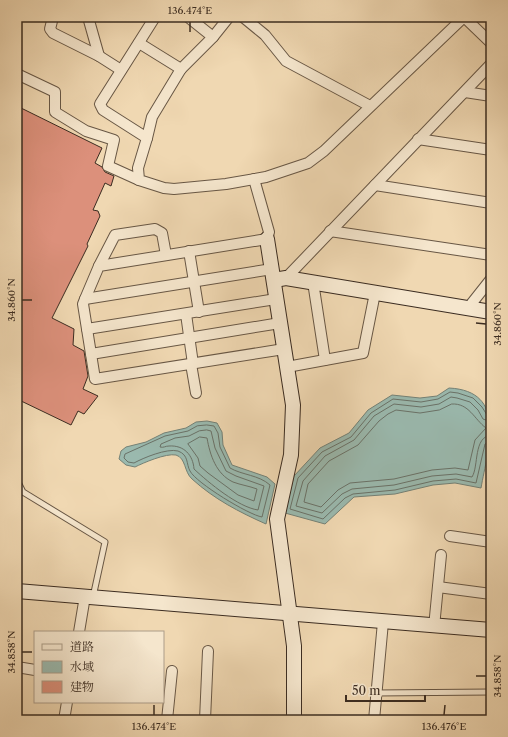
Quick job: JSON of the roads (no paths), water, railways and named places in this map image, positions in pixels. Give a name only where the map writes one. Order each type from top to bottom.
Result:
[{"type":"street","points":[[53,17],[50,29],[53,33],[99,56],[121,70]]},
{"type":"street","points":[[88,17],[99,56]]},
{"type":"street","points":[[147,138],[103,110],[100,104],[154,17]]},
{"type":"street","points":[[188,17],[213,37]]},
{"type":"street","points":[[139,180],[138,168],[152,117],[181,69],[213,37],[229,17]]},
{"type":"street","points":[[243,17],[265,36],[286,60],[370,106]]},
{"type":"street","points":[[17,74],[55,92],[55,112],[86,131],[114,140],[108,166],[139,180],[164,188],[174,189],[254,179],[308,163],[324,151],[464,17],[491,43]]},
{"type":"street","points":[[139,43],[181,69]]},
{"type":"street","points":[[277,276],[330,231],[491,64]]},
{"type":"street","points":[[465,92],[491,96]]},
{"type":"street","points":[[418,139],[491,150]]},
{"type":"street","points":[[254,179],[269,232],[267,239],[277,276],[276,299],[293,405],[291,455],[277,519],[296,661],[294,720]]},
{"type":"street","points":[[375,185],[491,203]]},
{"type":"street","points":[[166,255],[162,233],[155,229],[115,235],[99,266],[83,304],[95,379],[284,349]]},
{"type":"street","points":[[330,231],[491,255]]},
{"type":"street","points":[[99,266],[267,239]]},
{"type":"street","points":[[189,251],[199,312]]},
{"type":"street","points":[[85,299],[194,282],[277,276],[491,312]]},
{"type":"street","points":[[468,308],[491,279]]},
{"type":"street","points":[[313,282],[325,360]]},
{"type":"street","points":[[287,367],[363,353],[375,293]]},
{"type":"street","points":[[87,329],[276,299]]},
{"type":"street","points":[[186,314],[196,393]]},
{"type":"street","points":[[91,354],[280,323]]},
{"type":"street","points":[[450,536],[491,542]]},
{"type":"street","points":[[434,626],[441,555]]},
{"type":"street","points":[[438,587],[491,594]]},
{"type":"street","points":[[17,591],[491,630]]},
{"type":"street","points":[[78,631],[89,597]]},
{"type":"street","points":[[374,720],[383,622]]},
{"type":"street","points":[[205,720],[208,651]]},
{"type":"street","points":[[17,667],[34,670]]},
{"type":"street","points":[[167,720],[172,671]]},
{"type":"street","points":[[67,703],[68,720]]},
{"type":"lane","points":[[17,480],[23,492],[105,542],[89,597]]},
{"type":"lane","points":[[376,693],[491,692]]},
{"type":"water","points":[[449,388],[468,392],[480,399],[487,410],[490,424],[490,440],[481,488],[455,483],[433,485],[395,494],[354,497],[325,524],[285,513],[294,476],[320,448],[349,433],[368,410],[392,395],[420,398],[437,396]]},
{"type":"water","points":[[207,421],[217,423],[222,432],[223,445],[232,465],[267,477],[275,484],[266,524],[246,515],[209,493],[189,476],[182,459],[176,455],[161,457],[135,467],[126,465],[119,459],[121,451],[126,447],[146,442],[164,433],[186,428],[196,422]]}]
